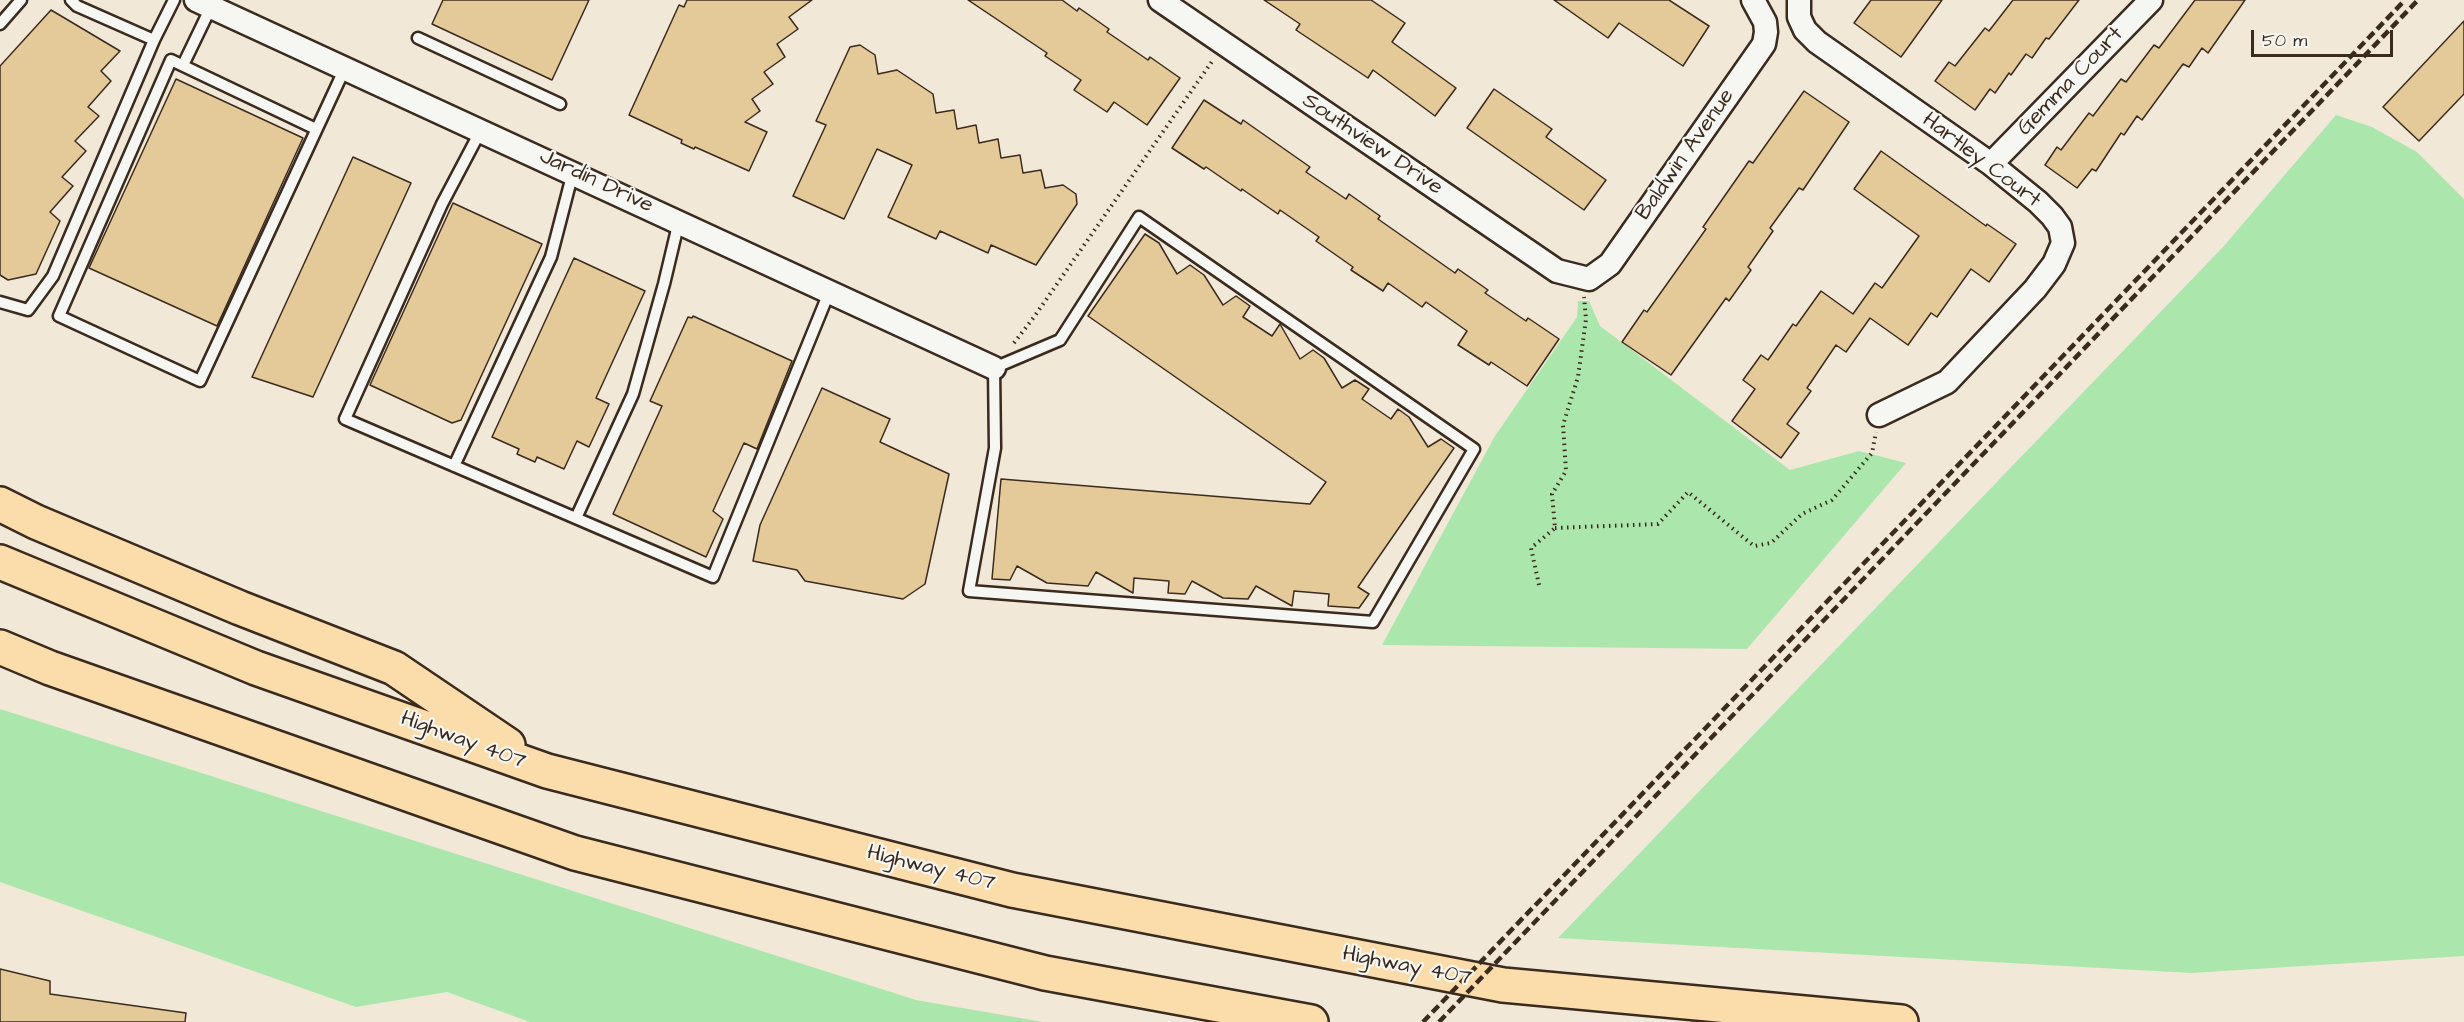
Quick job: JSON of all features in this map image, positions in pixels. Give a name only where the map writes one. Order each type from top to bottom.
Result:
[{"type":"highway","points":[[0,504],[36,522],[240,608],[394,668],[547,771]]},
{"type":"highway","name":"Highway 407","points":[[0,562],[256,668],[547,771],[1011,890],[1503,985],[1900,1022]]},
{"type":"highway","points":[[0,648],[50,668],[574,853],[1045,973],[1311,1022]]},
{"type":"highway","points":[[0,666],[50,668]]},
{"type":"street","name":"Southview Drive","points":[[1160,0],[1557,271],[1586,279]]},
{"type":"street","name":"Baldwin Avenue","points":[[1586,279],[1610,264],[1764,44],[1765,22],[1753,0]]},
{"type":"street","name":"Gemma Court","points":[[1991,164],[2151,0]]},
{"type":"street","name":"Jardin Drive","points":[[203,4],[830,290],[994,368]]},
{"type":"street","name":"Hartley Court","points":[[1799,8],[1805,30],[1817,42],[1991,164],[2038,202],[2060,227],[2063,243],[2054,264],[2035,289],[1947,382],[1879,415]]},
{"type":"lane","points":[[0,24],[21,0]]},
{"type":"lane","points":[[71,0],[77,6],[154,40]]},
{"type":"lane","points":[[0,302],[28,310],[53,276],[154,40],[174,0]]},
{"type":"lane","points":[[183,65],[203,4]]},
{"type":"lane","points":[[418,39],[560,104]]},
{"type":"lane","points":[[316,129],[171,60],[59,316],[200,381],[345,68]]},
{"type":"lane","points":[[481,130],[442,204],[345,419],[713,578],[830,290]]},
{"type":"lane","points":[[454,466],[551,257],[573,172]]},
{"type":"lane","points":[[1139,217],[1474,449],[1373,622],[969,591],[995,448],[994,368],[1060,340],[1139,217]]},
{"type":"lane","points":[[576,518],[633,394],[679,221]]},
{"type":"path","points":[[994,368],[1034,317],[1224,44]]},
{"type":"path","points":[[1555,528],[1552,494],[1566,471],[1563,425],[1578,377],[1586,319],[1586,279]]},
{"type":"path","points":[[1539,585],[1531,548],[1555,528],[1658,524],[1688,492],[1754,546],[1770,543],[1802,514],[1832,500],[1872,453],[1879,415]]},
{"type":"green space","points":[[2336,115],[2372,127],[2417,152],[2464,199],[2464,956],[2191,973],[1558,938],[2223,247]]},
{"type":"green space","points":[[1578,301],[1589,301],[1600,326],[1790,470],[1859,451],[1906,463],[1747,649],[1382,645],[1495,436],[1577,317]]},
{"type":"green space","points":[[0,709],[916,1000],[1043,1022],[530,1022],[447,992],[356,1007],[0,882]]},
{"type":"building","points":[[443,0],[589,0],[552,80],[432,24]]},
{"type":"building","points":[[687,0],[812,0],[789,17],[798,29],[777,44],[785,57],[764,72],[773,84],[752,99],[760,111],[745,122],[767,132],[749,171],[681,143],[682,140],[629,115],[679,5],[684,7]]},
{"type":"building","points":[[968,0],[1062,0],[1077,11],[1079,8],[1109,29],[1107,32],[1148,60],[1150,57],[1180,78],[1147,125],[1114,102],[1107,112],[1074,90],[1081,80],[1045,56],[1047,53]]},
{"type":"building","points":[[1264,0],[1371,0],[1405,23],[1392,42],[1456,88],[1435,116],[1373,70],[1368,78],[1296,30],[1300,24]]},
{"type":"building","points":[[1554,0],[1669,0],[1709,26],[1683,66],[1619,23],[1608,38]]},
{"type":"building","points":[[1871,0],[1942,0],[1901,57],[1854,23]]},
{"type":"building","points":[[2013,0],[2079,0],[2032,58],[2026,54],[1995,93],[1990,89],[1975,110],[1935,81],[1949,62],[1955,66],[1985,28],[1989,31]]},
{"type":"building","points":[[2195,0],[2245,0],[2208,53],[2202,48],[2189,67],[2183,64],[2142,120],[2137,116],[2124,135],[2121,133],[2096,171],[2092,169],[2077,188],[2045,165],[2057,147],[2061,150],[2089,113],[2093,116],[2121,79],[2126,82],[2154,45],[2159,48]]},
{"type":"building","points":[[51,10],[120,51],[101,71],[111,81],[88,107],[99,116],[75,141],[86,151],[62,177],[73,186],[50,212],[60,221],[36,274],[8,280],[0,275],[0,66]]},
{"type":"building","points":[[2464,21],[2464,94],[2419,141],[2383,107]]},
{"type":"building","points":[[860,45],[875,55],[878,74],[897,70],[933,94],[936,113],[954,110],[957,129],[976,125],[979,143],[998,139],[1001,158],[1020,155],[1023,173],[1041,170],[1045,188],[1063,185],[1076,194],[1077,204],[1036,265],[991,245],[988,253],[940,231],[936,239],[888,217],[912,165],[877,149],[844,219],[793,196],[826,125],[816,121],[850,47]]},
{"type":"building","points":[[176,79],[303,138],[217,326],[89,268]]},
{"type":"building","points":[[1494,89],[1552,129],[1546,137],[1606,180],[1584,210],[1467,128]]},
{"type":"building","points":[[1804,91],[1849,122],[1803,190],[1799,188],[1770,228],[1773,231],[1748,267],[1751,270],[1729,301],[1726,298],[1671,375],[1622,342],[1644,310],[1647,312],[1706,229],[1703,227],[1749,161],[1753,163]]},
{"type":"building","points":[[1204,100],[1241,124],[1243,120],[1310,167],[1306,172],[1346,199],[1349,194],[1380,216],[1378,219],[1455,273],[1458,269],[1488,290],[1485,293],[1526,321],[1528,318],[1559,339],[1527,386],[1491,362],[1489,365],[1458,345],[1467,331],[1426,302],[1422,307],[1388,283],[1383,291],[1351,270],[1353,267],[1316,241],[1319,237],[1280,210],[1278,214],[1242,189],[1241,191],[1206,167],[1204,169],[1172,148]]},
{"type":"building","points":[[1881,151],[1986,226],[1987,224],[2016,244],[1989,282],[1971,269],[1937,317],[1931,313],[1908,345],[1870,318],[1846,352],[1836,345],[1807,388],[1811,391],[1787,424],[1799,433],[1781,458],[1732,421],[1755,389],[1743,380],[1761,355],[1768,360],[1793,324],[1796,326],[1821,291],[1853,314],[1875,283],[1882,288],[1919,236],[1854,189]]},
{"type":"building","points":[[353,157],[411,183],[313,397],[252,377]]},
{"type":"building","points":[[453,203],[542,244],[461,420],[452,423],[370,385]]},
{"type":"building","points":[[1145,234],[1159,243],[1177,274],[1190,265],[1204,275],[1223,305],[1236,296],[1250,306],[1243,317],[1272,336],[1280,324],[1300,359],[1313,350],[1324,358],[1342,388],[1355,380],[1369,389],[1362,399],[1391,419],[1398,409],[1409,417],[1428,447],[1441,439],[1454,448],[1358,587],[1369,594],[1359,608],[1328,606],[1329,594],[1294,591],[1292,606],[1256,586],[1248,599],[1223,598],[1192,581],[1185,594],[1168,593],[1169,581],[1134,578],[1133,593],[1096,572],[1088,586],[1047,583],[1017,566],[1010,580],[992,579],[1001,479],[1310,504],[1326,482],[1088,316]]},
{"type":"building","points":[[574,258],[645,291],[596,398],[609,404],[589,447],[577,441],[564,469],[537,457],[535,462],[517,454],[519,449],[492,437]]},
{"type":"building","points":[[693,316],[792,361],[757,449],[744,443],[713,511],[723,519],[706,557],[613,514],[662,406],[650,401],[688,317]]},
{"type":"building","points":[[822,388],[890,419],[880,442],[949,474],[925,584],[903,599],[805,581],[797,570],[753,561],[760,525]]},
{"type":"building","points":[[0,969],[50,981],[50,994],[186,1013],[185,1022],[0,1022]]},
{"type":"railway","points":[[1423,1022],[2405,0]]},
{"type":"railway","points":[[1439,1022],[2418,0]]}]
